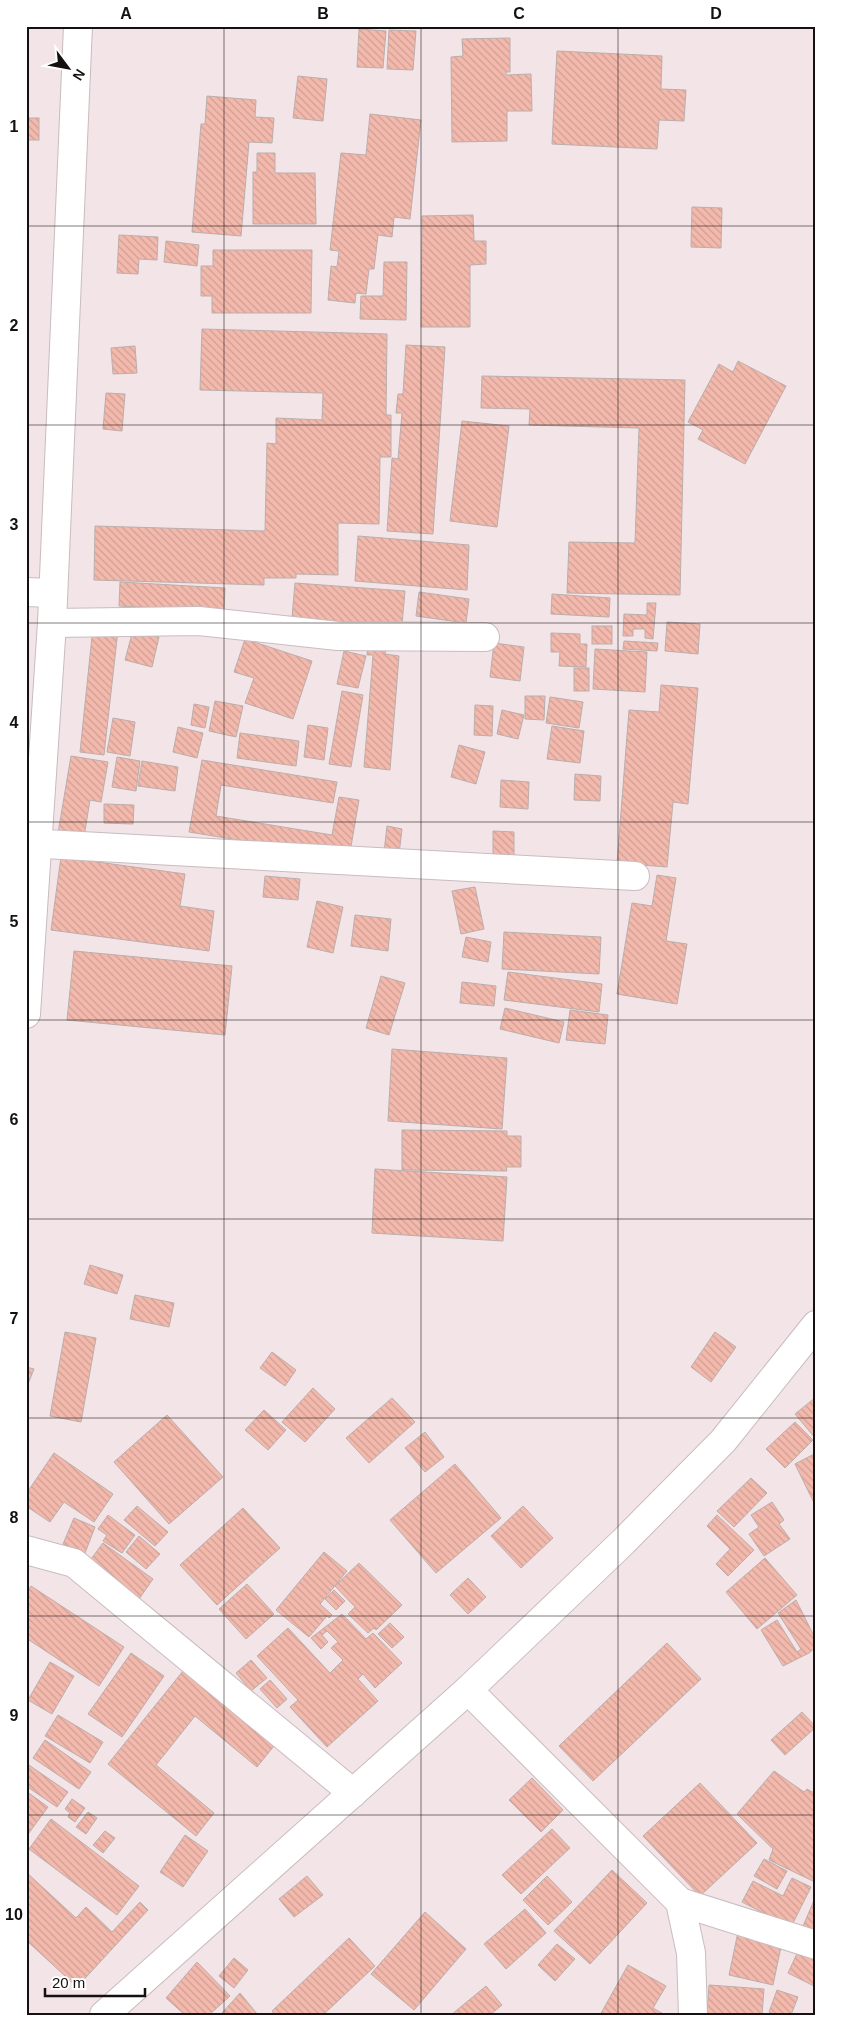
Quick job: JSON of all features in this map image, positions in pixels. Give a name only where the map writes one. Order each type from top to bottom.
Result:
[{"type":"street","points":[[26,1014],[32,843],[46,740],[54,593],[78,26]]},
{"type":"street","points":[[26,592],[54,593]]},
{"type":"street","points":[[52,623],[198,621],[338,636],[485,637]]},
{"type":"street","points":[[32,843],[635,876]]},
{"type":"street","points":[[104,2015],[468,1690],[623,1542],[723,1441],[815,1327]]},
{"type":"street","points":[[26,1550],[74,1562],[353,1793]]},
{"type":"street","points":[[468,1690],[680,1902],[816,1945]]},
{"type":"street","points":[[680,1902],[691,1953],[694,2015]]},
{"type":"building","points":[[359,29],[386,31],[383,68],[357,67]]},
{"type":"building","points":[[389,30],[416,31],[413,70],[387,69]]},
{"type":"building","points":[[510,38],[510,72],[506,72],[506,75],[531,74],[532,111],[507,111],[507,141],[452,142],[451,57],[463,56],[462,39]]},
{"type":"building","points":[[557,51],[662,56],[661,89],[686,90],[684,121],[659,120],[657,149],[552,144]]},
{"type":"building","points":[[298,76],[327,79],[323,121],[293,118]]},
{"type":"building","points":[[207,96],[256,100],[255,117],[274,118],[272,143],[249,142],[241,236],[192,232],[201,124],[205,124]]},
{"type":"building","points":[[370,114],[421,120],[410,219],[394,217],[392,237],[378,235],[374,269],[369,269],[366,294],[356,293],[355,303],[328,300],[331,266],[337,267],[339,251],[330,250],[341,153],[366,155]]},
{"type":"building","points":[[26,118],[39,118],[39,140],[26,140]]},
{"type":"building","points":[[257,153],[275,153],[275,173],[315,173],[316,224],[253,224],[253,172],[257,172]]},
{"type":"building","points":[[692,207],[722,208],[721,248],[691,247]]},
{"type":"building","points":[[473,215],[474,241],[486,241],[486,264],[470,265],[470,327],[421,327],[422,216]]},
{"type":"building","points":[[119,235],[158,237],[157,260],[139,259],[138,274],[117,273]]},
{"type":"building","points":[[166,241],[199,245],[197,266],[164,262]]},
{"type":"building","points":[[213,250],[312,250],[311,313],[212,313],[212,296],[201,296],[201,266],[213,266]]},
{"type":"building","points":[[384,262],[407,262],[406,320],[360,319],[361,296],[383,296]]},
{"type":"building","points":[[202,329],[387,334],[386,415],[391,415],[391,457],[380,457],[379,524],[338,523],[338,575],[296,574],[296,578],[264,578],[264,585],[94,580],[95,526],[265,531],[267,443],[276,444],[276,418],[322,420],[323,393],[200,390]]},
{"type":"building","points":[[406,345],[445,347],[433,534],[387,531],[392,458],[398,459],[402,413],[396,413],[398,394],[403,394]]},
{"type":"building","points":[[135,346],[137,373],[113,374],[111,348]]},
{"type":"building","points":[[738,361],[786,386],[745,464],[698,439],[703,430],[688,422],[719,364],[733,372]]},
{"type":"building","points":[[482,376],[685,380],[680,595],[567,593],[569,542],[635,543],[639,428],[529,425],[530,409],[481,408]]},
{"type":"building","points":[[106,393],[125,394],[122,431],[103,429]]},
{"type":"building","points":[[462,421],[509,426],[497,527],[450,521]]},
{"type":"building","points":[[358,536],[469,545],[467,590],[355,581]]},
{"type":"building","points":[[120,582],[225,588],[224,611],[119,606]]},
{"type":"building","points":[[295,583],[405,591],[402,625],[374,622],[374,625],[291,629]]},
{"type":"building","points":[[419,592],[469,599],[466,623],[416,616]]},
{"type":"building","points":[[552,594],[610,598],[609,617],[551,614]]},
{"type":"building","points":[[647,603],[656,603],[653,639],[645,638],[645,629],[633,629],[633,636],[623,636],[624,614],[647,615]]},
{"type":"building","points":[[667,622],[700,624],[698,654],[665,651]]},
{"type":"building","points":[[592,626],[612,626],[612,644],[592,644]]},
{"type":"building","points":[[93,627],[118,630],[104,755],[80,752]]},
{"type":"building","points":[[133,630],[159,637],[152,667],[125,660]]},
{"type":"building","points":[[551,633],[580,634],[580,644],[587,644],[586,667],[559,666],[560,652],[551,652]]},
{"type":"building","points":[[245,639],[312,661],[293,719],[245,703],[254,678],[234,672]]},
{"type":"building","points":[[624,641],[658,643],[657,651],[623,649]]},
{"type":"building","points":[[494,643],[524,647],[520,681],[490,677]]},
{"type":"building","points":[[368,645],[386,647],[385,654],[399,656],[390,770],[364,767],[373,655],[367,655]]},
{"type":"building","points":[[595,649],[647,652],[645,692],[593,689]]},
{"type":"building","points":[[344,651],[366,656],[358,688],[337,684]]},
{"type":"building","points":[[574,668],[589,668],[589,691],[574,691]]},
{"type":"building","points":[[661,685],[698,688],[688,804],[673,802],[667,867],[617,863],[629,710],[659,712]]},
{"type":"building","points":[[342,691],[363,695],[351,767],[329,764]]},
{"type":"building","points":[[525,696],[545,696],[544,720],[525,719]]},
{"type":"building","points":[[550,697],[583,702],[579,728],[546,723]]},
{"type":"building","points":[[215,701],[243,706],[236,737],[209,731]]},
{"type":"building","points":[[194,704],[209,707],[205,728],[191,725]]},
{"type":"building","points":[[475,705],[493,706],[492,736],[474,735]]},
{"type":"building","points":[[502,710],[524,715],[518,739],[497,734]]},
{"type":"building","points":[[113,718],[135,722],[130,756],[107,752]]},
{"type":"building","points":[[308,725],[328,728],[324,760],[304,757]]},
{"type":"building","points":[[552,726],[584,731],[580,763],[547,759]]},
{"type":"building","points":[[178,727],[203,733],[197,758],[173,752]]},
{"type":"building","points":[[240,733],[299,741],[296,766],[237,758]]},
{"type":"building","points":[[459,745],[485,752],[476,784],[451,777]]},
{"type":"building","points":[[71,756],[108,762],[101,802],[90,800],[84,837],[58,833]]},
{"type":"building","points":[[117,757],[140,761],[136,791],[112,787]]},
{"type":"building","points":[[202,760],[337,782],[333,803],[221,785],[216,816],[332,835],[339,797],[359,800],[349,858],[189,832]]},
{"type":"building","points":[[142,761],[178,767],[175,791],[138,786]]},
{"type":"building","points":[[575,774],[601,776],[600,801],[574,800]]},
{"type":"building","points":[[501,780],[529,782],[528,809],[500,807]]},
{"type":"building","points":[[104,804],[134,805],[133,824],[104,823]]},
{"type":"building","points":[[387,826],[402,829],[399,854],[384,852]]},
{"type":"building","points":[[493,831],[514,832],[514,861],[493,861]]},
{"type":"building","points":[[61,857],[185,874],[180,906],[214,911],[209,951],[51,930]]},
{"type":"building","points":[[657,875],[676,878],[666,941],[687,944],[677,1004],[617,994],[632,903],[652,906]]},
{"type":"building","points":[[265,876],[300,879],[298,900],[263,897]]},
{"type":"building","points":[[475,887],[484,929],[461,934],[452,891]]},
{"type":"building","points":[[317,901],[343,907],[333,953],[307,947]]},
{"type":"building","points":[[355,915],[391,919],[388,951],[351,946]]},
{"type":"building","points":[[504,932],[601,937],[599,974],[502,969]]},
{"type":"building","points":[[466,937],[491,942],[488,962],[462,957]]},
{"type":"building","points":[[74,951],[232,966],[225,1035],[67,1020]]},
{"type":"building","points":[[508,972],[602,984],[599,1012],[504,1000]]},
{"type":"building","points":[[381,976],[405,983],[389,1035],[366,1028]]},
{"type":"building","points":[[462,982],[496,986],[494,1006],[460,1003]]},
{"type":"building","points":[[505,1008],[564,1022],[559,1043],[500,1029]]},
{"type":"building","points":[[570,1010],[608,1015],[605,1044],[566,1040]]},
{"type":"building","points":[[392,1049],[507,1058],[502,1129],[388,1121]]},
{"type":"building","points":[[402,1130],[507,1131],[507,1136],[521,1136],[521,1167],[506,1167],[507,1171],[402,1170]]},
{"type":"building","points":[[375,1169],[507,1177],[503,1241],[372,1233]]},
{"type":"building","points":[[90,1265],[123,1275],[117,1294],[84,1284]]},
{"type":"building","points":[[135,1295],[174,1303],[169,1327],[130,1319]]},
{"type":"building","points":[[65,1332],[96,1338],[81,1422],[50,1416]]},
{"type":"building","points":[[715,1332],[736,1347],[711,1382],[691,1367]]},
{"type":"building","points":[[272,1352],[296,1370],[285,1386],[260,1368]]},
{"type":"building","points":[[26,1367],[34,1369],[26,1389]]},
{"type":"building","points":[[313,1388],[335,1409],[305,1442],[282,1422]]},
{"type":"building","points":[[816,1397],[816,1439],[795,1414]]},
{"type":"building","points":[[392,1398],[415,1422],[369,1463],[346,1438]]},
{"type":"building","points":[[264,1410],[286,1430],[268,1450],[245,1430]]},
{"type":"building","points":[[167,1415],[223,1477],[169,1524],[114,1462]]},
{"type":"building","points":[[795,1422],[813,1440],[785,1468],[766,1449]]},
{"type":"building","points":[[425,1432],[444,1457],[425,1472],[405,1448]]},
{"type":"building","points":[[54,1453],[113,1494],[94,1522],[64,1502],[50,1522],[26,1506],[26,1494]]},
{"type":"building","points":[[816,1453],[816,1507],[795,1464]]},
{"type":"building","points":[[455,1464],[501,1518],[436,1573],[390,1520]]},
{"type":"building","points":[[751,1478],[767,1493],[734,1527],[717,1511]]},
{"type":"building","points":[[772,1502],[784,1520],[779,1524],[790,1539],[764,1556],[749,1534],[759,1527],[751,1515]]},
{"type":"building","points":[[137,1506],[168,1532],[155,1546],[124,1520]]},
{"type":"building","points":[[523,1506],[553,1538],[521,1568],[491,1536]]},
{"type":"building","points":[[243,1508],[280,1548],[217,1605],[180,1565]]},
{"type":"building","points":[[108,1515],[135,1535],[122,1553],[103,1541],[107,1535],[98,1529]]},
{"type":"building","points":[[717,1515],[754,1550],[728,1576],[716,1564],[730,1549],[707,1526]]},
{"type":"building","points":[[74,1518],[95,1527],[85,1553],[63,1544]]},
{"type":"building","points":[[139,1536],[160,1554],[146,1569],[126,1552]]},
{"type":"building","points":[[103,1543],[153,1579],[139,1599],[88,1563]]},
{"type":"building","points":[[324,1552],[347,1571],[320,1604],[332,1615],[329,1618],[327,1616],[309,1637],[276,1610]]},
{"type":"building","points":[[765,1558],[797,1595],[757,1629],[726,1592]]},
{"type":"building","points":[[359,1563],[402,1605],[376,1630],[374,1628],[368,1633],[348,1614],[355,1607],[335,1586]]},
{"type":"building","points":[[468,1578],[486,1597],[468,1614],[450,1595]]},
{"type":"building","points":[[247,1584],[274,1614],[246,1639],[219,1609]]},
{"type":"building","points":[[31,1586],[124,1647],[99,1686],[26,1638],[26,1593]]},
{"type":"building","points":[[334,1590],[345,1601],[336,1610],[325,1599]]},
{"type":"building","points":[[796,1600],[816,1640],[816,1647],[809,1653],[783,1666],[761,1630],[777,1620],[797,1652],[801,1649],[778,1613]]},
{"type":"building","points":[[342,1614],[366,1639],[373,1633],[402,1663],[375,1688],[363,1674],[358,1679],[378,1701],[327,1747],[290,1707],[298,1700],[257,1656],[288,1628],[330,1673],[343,1660],[331,1648],[338,1642],[327,1631],[322,1635],[328,1642],[321,1649],[311,1638]]},
{"type":"building","points":[[390,1623],[404,1637],[392,1648],[378,1634]]},
{"type":"building","points":[[667,1643],[701,1679],[593,1781],[559,1746]]},
{"type":"building","points":[[131,1653],[164,1676],[122,1737],[88,1714]]},
{"type":"building","points":[[251,1660],[267,1678],[251,1691],[236,1673]]},
{"type":"building","points":[[50,1662],[74,1676],[52,1714],[28,1700]]},
{"type":"building","points":[[183,1671],[274,1746],[257,1767],[195,1716],[156,1765],[214,1813],[196,1836],[108,1764]]},
{"type":"building","points":[[270,1680],[287,1699],[277,1708],[260,1689]]},
{"type":"building","points":[[802,1712],[816,1727],[785,1755],[771,1740]]},
{"type":"building","points":[[58,1715],[103,1742],[90,1763],[45,1736]]},
{"type":"building","points":[[45,1740],[91,1772],[79,1789],[33,1758]]},
{"type":"building","points":[[26,1763],[68,1792],[57,1807],[26,1786]]},
{"type":"building","points":[[774,1771],[804,1792],[807,1789],[816,1794],[816,1874],[813,1881],[769,1860],[773,1849],[737,1814]]},
{"type":"building","points":[[532,1778],[563,1810],[541,1832],[509,1800]]},
{"type":"building","points":[[700,1783],[757,1843],[700,1896],[643,1836]]},
{"type":"building","points":[[26,1791],[48,1807],[26,1837]]},
{"type":"building","points":[[72,1799],[85,1808],[75,1822],[68,1817],[70,1813],[65,1809]]},
{"type":"building","points":[[88,1812],[97,1818],[86,1834],[76,1827]]},
{"type":"building","points":[[51,1819],[139,1886],[117,1915],[29,1849]]},
{"type":"building","points":[[552,1829],[570,1848],[521,1894],[502,1875]]},
{"type":"building","points":[[105,1831],[115,1838],[103,1853],[93,1845]]},
{"type":"building","points":[[185,1835],[208,1851],[183,1887],[160,1872]]},
{"type":"building","points":[[764,1859],[787,1871],[777,1889],[754,1876]]},
{"type":"building","points":[[612,1870],[647,1903],[590,1964],[554,1931]]},
{"type":"building","points":[[26,1872],[76,1918],[86,1907],[112,1932],[140,1902],[148,1910],[77,1987],[26,1940]]},
{"type":"building","points":[[307,1876],[323,1895],[294,1917],[279,1899]]},
{"type":"building","points":[[547,1876],[572,1902],[548,1925],[523,1900]]},
{"type":"building","points":[[792,1878],[811,1887],[791,1927],[742,1902],[753,1881],[783,1896]]},
{"type":"building","points":[[816,1896],[816,1932],[803,1926]]},
{"type":"building","points":[[525,1909],[546,1933],[506,1969],[484,1944]]},
{"type":"building","points":[[425,1912],[466,1949],[414,2010],[371,1974]]},
{"type":"building","points":[[738,1932],[782,1942],[773,1985],[729,1975]]},
{"type":"building","points":[[349,1938],[375,1966],[323,2015],[275,2015],[272,2011]]},
{"type":"building","points":[[557,1944],[575,1959],[555,1981],[538,1965]]},
{"type":"building","points":[[800,1947],[816,1955],[816,1987],[788,1973]]},
{"type":"building","points":[[234,1958],[248,1970],[234,1988],[219,1976]]},
{"type":"building","points":[[197,1962],[230,1996],[209,2015],[185,2015],[166,1998]]},
{"type":"building","points":[[628,1965],[666,1986],[653,2008],[665,2015],[600,2015]]},
{"type":"building","points":[[709,1985],[764,1989],[762,2015],[707,2015]]},
{"type":"building","points":[[486,1986],[502,2005],[490,2015],[451,2015]]},
{"type":"building","points":[[777,1990],[798,1997],[791,2015],[776,2015],[769,2012]]},
{"type":"building","points":[[240,1993],[258,2015],[223,2015],[222,2013]]}]
